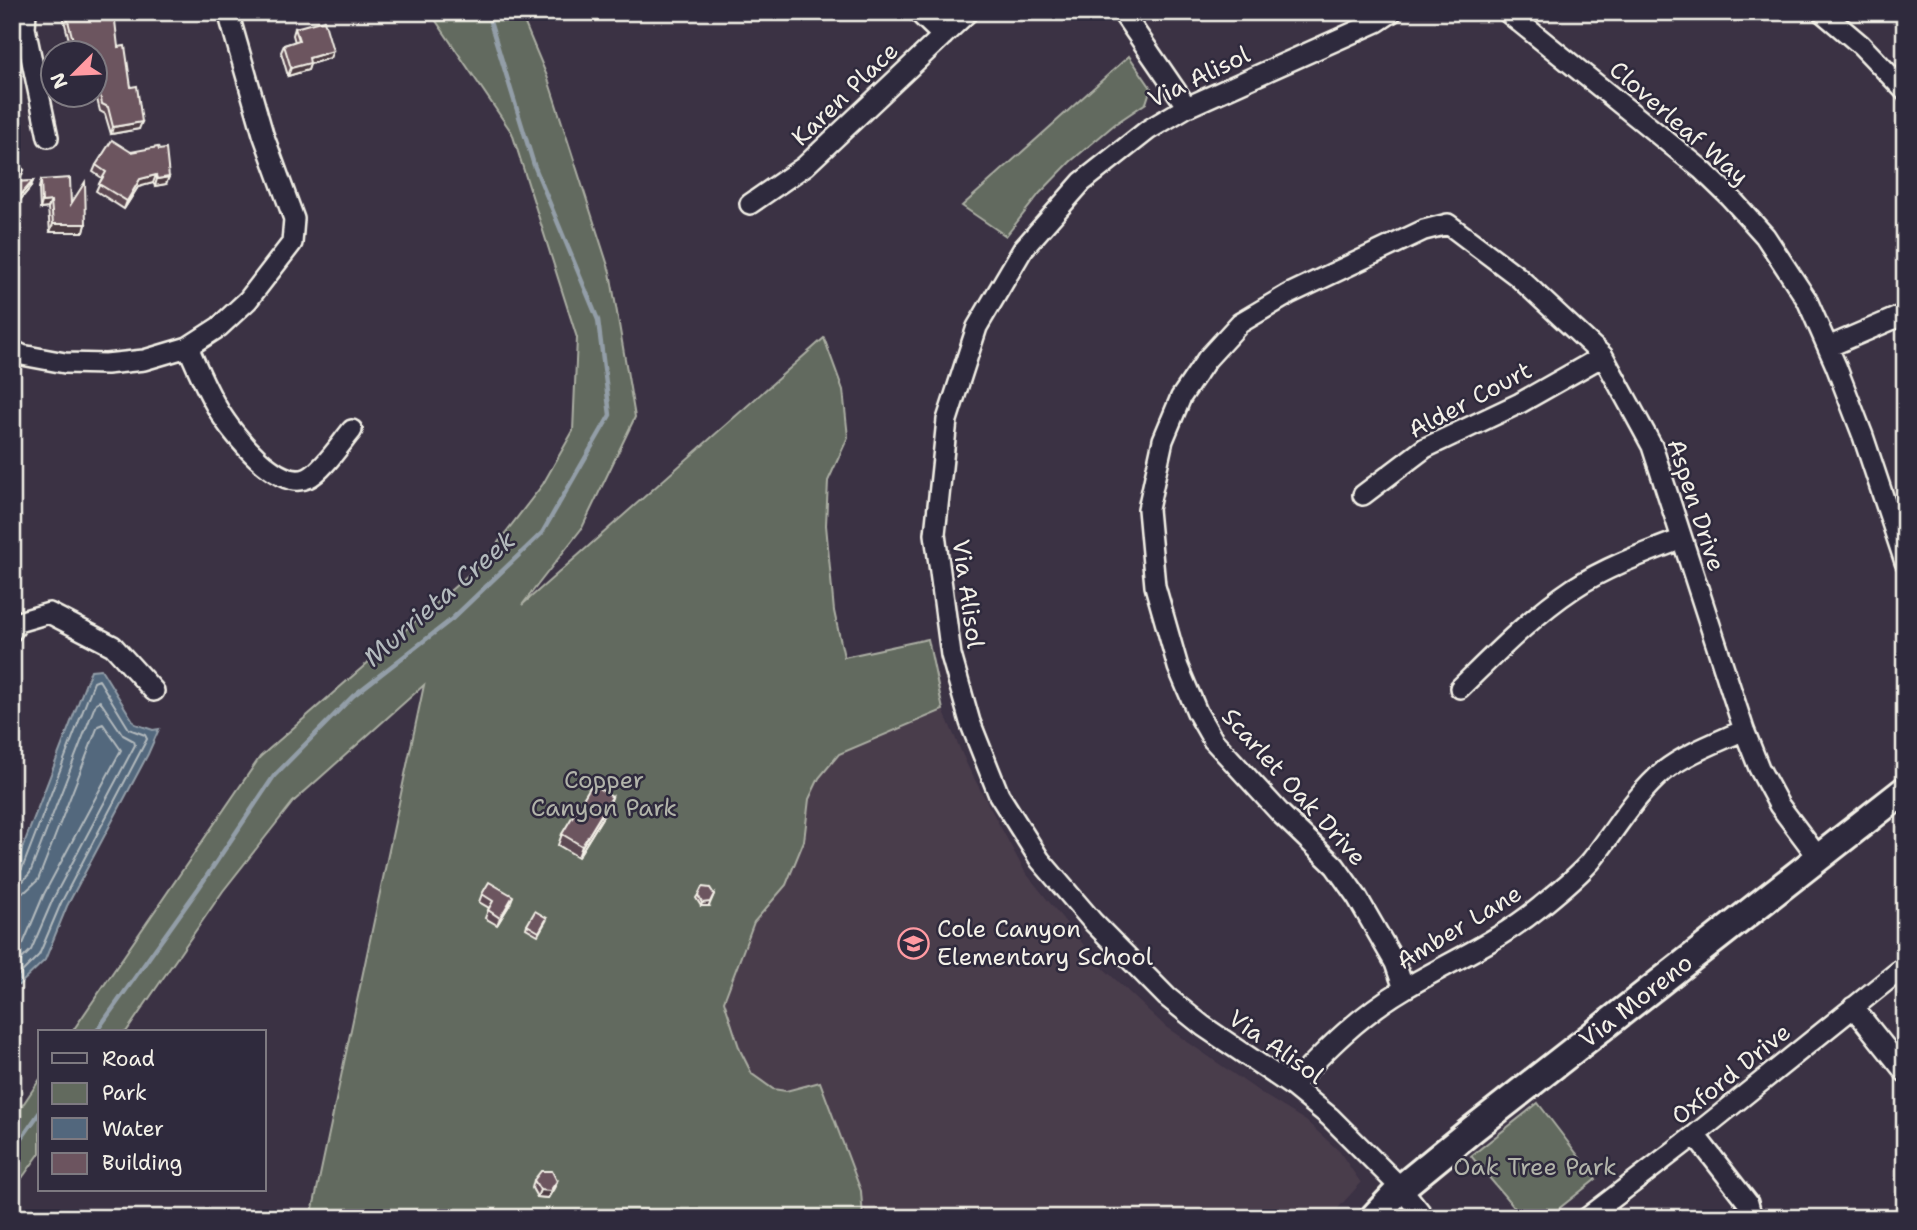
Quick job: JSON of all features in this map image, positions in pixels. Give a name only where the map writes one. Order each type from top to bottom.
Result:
[{"type":"street","points":[[26,12],[25,28],[48,137]]},
{"type":"street","points":[[12,350],[22,355],[65,363],[106,365],[145,360],[188,347],[219,327],[248,300],[292,243],[294,219],[263,134],[228,12]]},
{"type":"street","points":[[918,12],[943,36]]},
{"type":"street","name":"Karen Place","points":[[750,204],[804,166],[968,12]]},
{"type":"street","points":[[1122,12],[1186,107]]},
{"type":"street","name":"Via Alisol","points":[[1392,12],[1377,23],[1186,107],[1148,130],[1082,182],[1023,249],[977,327],[947,419],[935,534],[951,654],[970,722],[999,795],[1040,860],[1093,922],[1167,997],[1203,1026],[1292,1086],[1330,1117],[1401,1188],[1425,1218]]},
{"type":"street","name":"Cloverleaf Way","points":[[1507,12],[1701,169],[1765,236],[1807,300],[1828,347],[1863,436],[1905,562]]},
{"type":"street","points":[[1822,12],[1861,45],[1905,91]]},
{"type":"street","name":"Aspen Drive","points":[[1448,224],[1517,276],[1603,356],[1652,446],[1744,730],[1759,768],[1779,805],[1818,858]]},
{"type":"street","name":"Scarlet Oak Drive","points":[[1404,989],[1395,963],[1357,897],[1335,866],[1282,815],[1213,740],[1197,712],[1178,667],[1155,586],[1148,509],[1163,440],[1181,397],[1207,359],[1240,323],[1289,294],[1424,230],[1448,224]]},
{"type":"street","points":[[1828,347],[1905,314]]},
{"type":"street","points":[[188,347],[218,411],[244,446],[273,471],[290,480],[308,478],[352,430]]},
{"type":"street","name":"Alder Court","points":[[1363,495],[1426,448],[1520,403],[1603,356]]},
{"type":"street","points":[[1460,688],[1520,630],[1574,588],[1626,561],[1682,539]]},
{"type":"street","points":[[12,631],[18,622],[49,613],[113,646],[154,691]]},
{"type":"street","name":"Amber Lane","points":[[1292,1086],[1341,1034],[1404,989],[1502,935],[1538,909],[1590,861],[1644,790],[1665,770],[1744,730]]},
{"type":"street","name":"Via Moreno","points":[[1373,1218],[1401,1188],[1905,790]]},
{"type":"street","name":"Oxford Drive","points":[[1587,1218],[1905,966]]},
{"type":"street","points":[[1853,1007],[1905,1072]]},
{"type":"street","points":[[1695,1135],[1748,1203],[1752,1218]]},
{"type":"shaded area","name":"Cole Canyon Elementary School","points":[[943,710],[968,767],[1025,872],[1100,965],[1166,1027],[1306,1121],[1339,1151],[1361,1183],[1329,1218],[940,1218],[921,1208],[892,1218],[863,1218],[861,1191],[819,1082],[786,1091],[773,1089],[752,1074],[740,1050],[724,1001],[754,922],[786,885],[804,841],[809,799],[819,778],[839,754]]},
{"type":"green space","name":"Copper Canyon Park","points":[[430,12],[520,12],[547,76],[610,272],[635,417],[582,528],[522,605],[824,338],[843,390],[848,437],[828,481],[826,525],[834,611],[844,657],[928,639],[943,710],[839,754],[819,778],[809,799],[804,841],[786,885],[754,922],[724,1001],[740,1050],[752,1074],[773,1089],[786,1091],[820,1082],[861,1191],[863,1218],[311,1218],[424,685],[293,802],[223,891],[127,1030],[73,1030],[260,757],[483,562],[543,484],[573,431],[577,338],[512,133]]},
{"type":"green space","points":[[1129,56],[1151,88],[1146,103],[1115,124],[1070,162],[1040,193],[1006,236],[962,206]]},
{"type":"green space","points":[[38,1082],[38,1156],[12,1192],[12,1121]]},
{"type":"green space","name":"Oak Tree Park","points":[[1538,1103],[1596,1179],[1547,1218],[1523,1218],[1471,1156]]},
{"type":"water","points":[[101,669],[135,724],[153,730],[159,729],[67,906],[45,960],[19,985],[12,986],[12,875],[91,670]]},
{"type":"building","points":[[114,12],[118,47],[125,46],[131,87],[137,86],[142,122],[113,127],[108,107],[108,38],[72,38],[66,13]]},
{"type":"building","points":[[324,20],[333,51],[309,58],[310,63],[291,68],[284,45],[299,40],[295,28]]},
{"type":"building","points":[[112,140],[131,152],[158,147],[159,150],[166,149],[169,177],[157,179],[156,175],[140,179],[127,201],[99,184],[106,172],[96,165]]},
{"type":"building","points":[[12,159],[24,170],[16,182],[33,181],[18,198],[12,193]]},
{"type":"building","points":[[70,178],[71,204],[85,182],[86,224],[53,224],[51,201],[42,202],[41,180]]},
{"type":"building","points":[[592,784],[612,797],[582,846],[562,834]]},
{"type":"building","points":[[489,882],[513,896],[500,918],[488,910],[493,901],[482,894]]},
{"type":"building","points":[[702,887],[710,888],[714,894],[710,902],[702,903],[698,895]]},
{"type":"building","points":[[535,911],[547,918],[539,932],[527,925]]},
{"type":"building","points":[[541,1171],[552,1171],[557,1181],[550,1191],[540,1190],[534,1180]]},
{"type":"waterway","name":"Murrieta Creek","points":[[97,1030],[274,776],[353,696],[452,619],[542,533],[610,415],[598,320],[534,165],[487,12]]},
{"type":"waterway","name":"Murrieta Creek","points":[[12,1152],[38,1115]]},
{"type":"place","name":"Cole Canyon Elementary School","points":[[914,943]]}]
